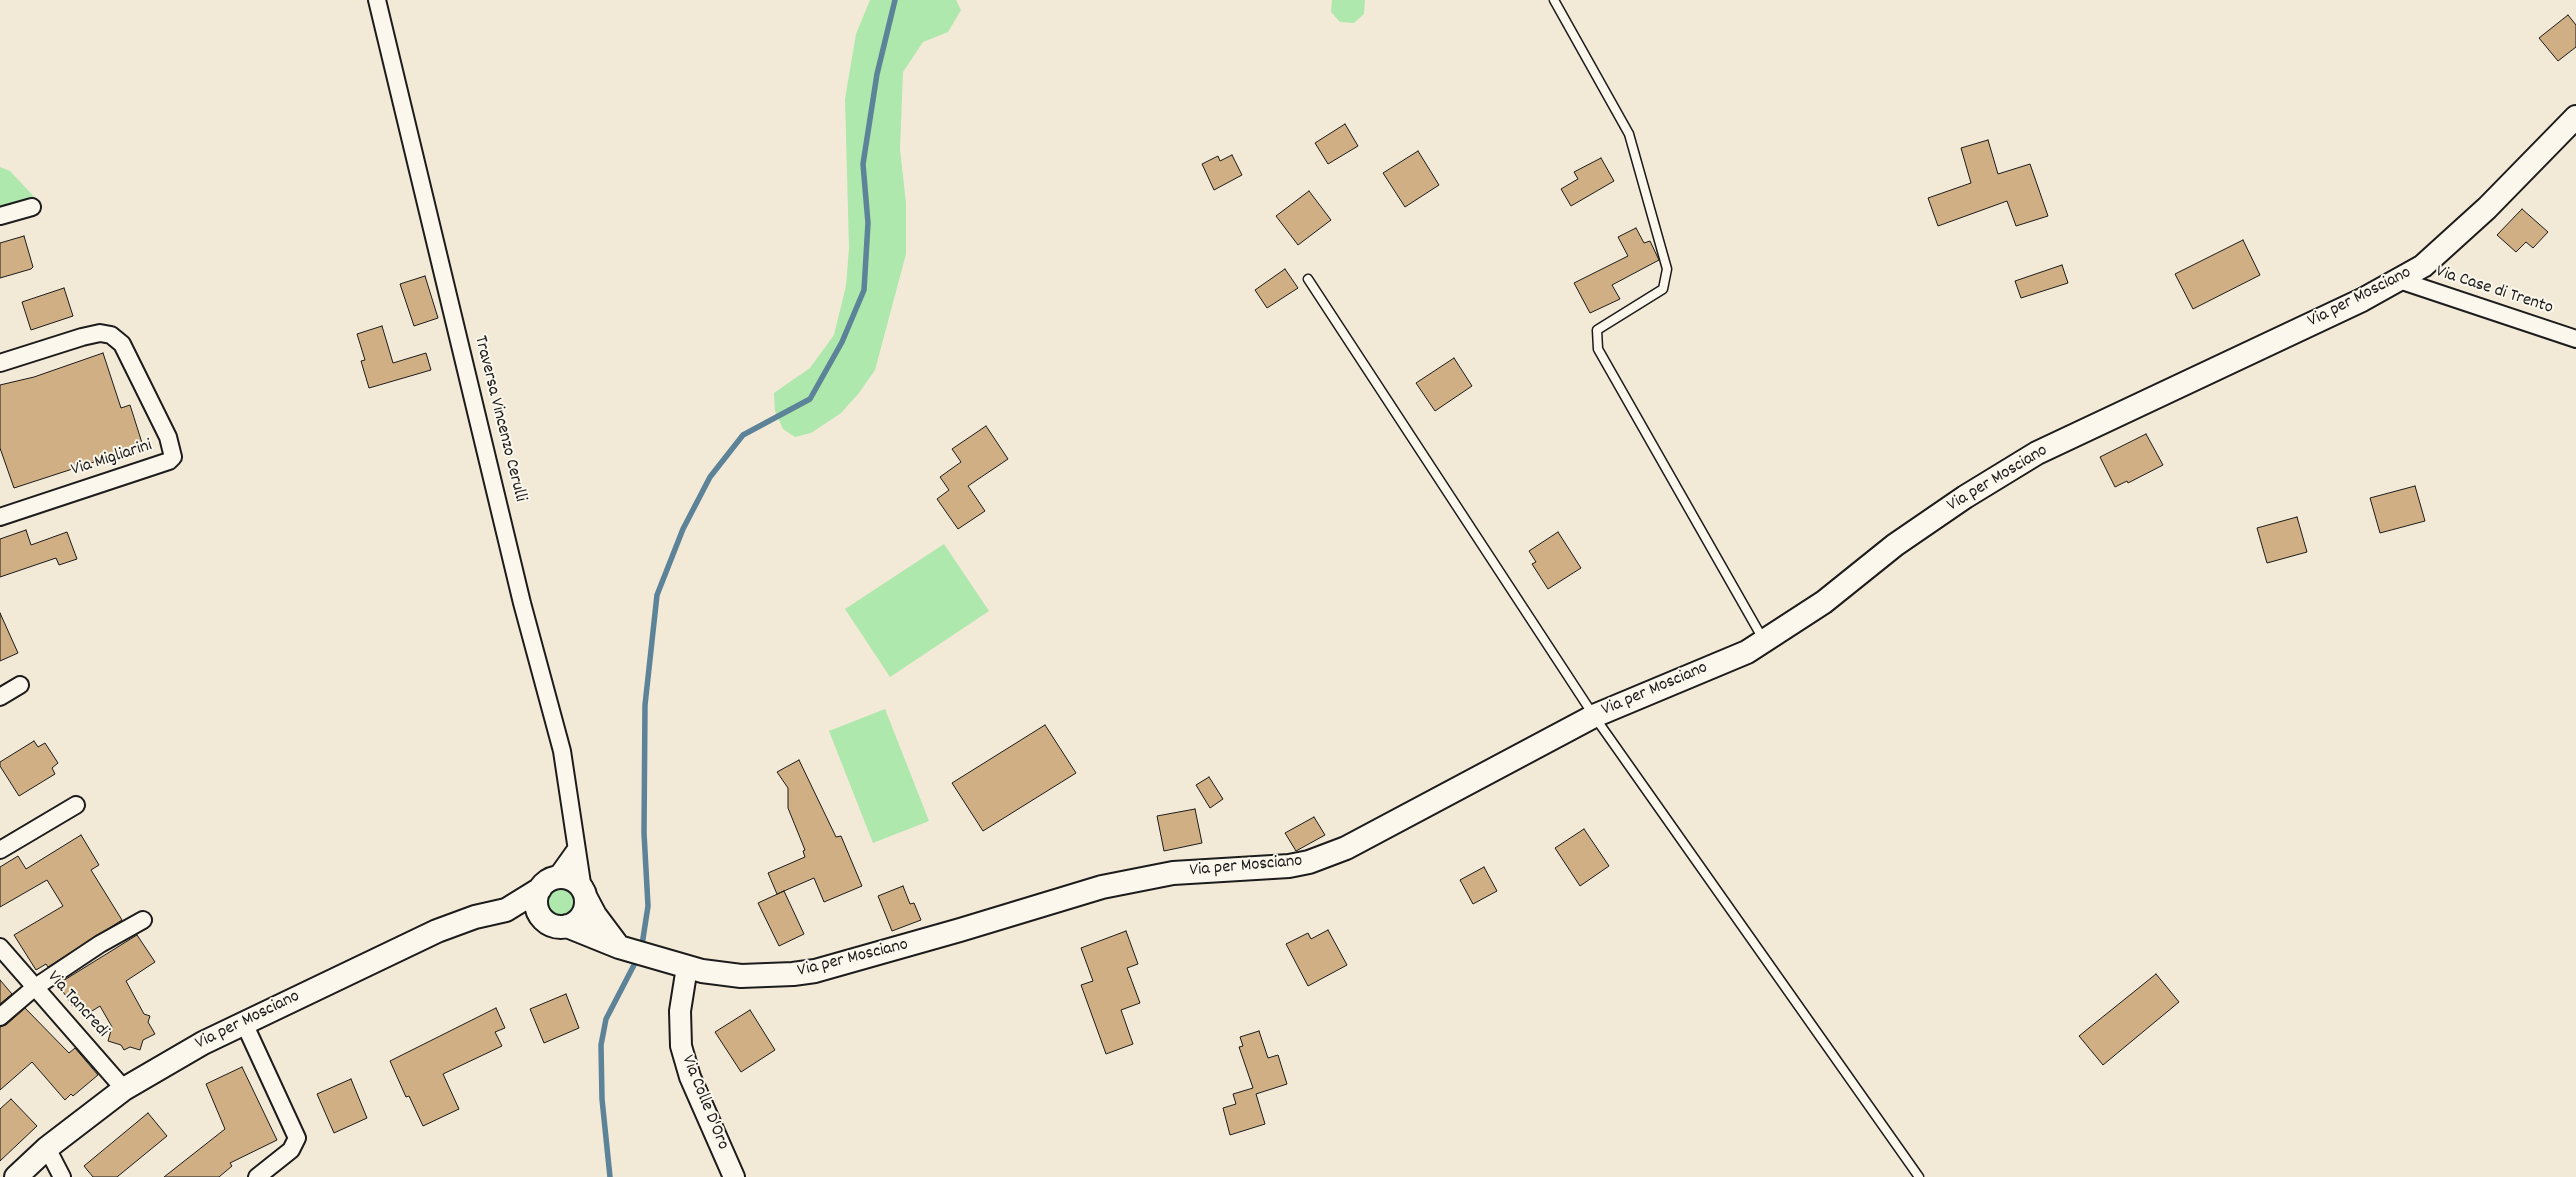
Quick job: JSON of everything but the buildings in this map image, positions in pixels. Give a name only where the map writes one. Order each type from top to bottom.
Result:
[{"type":"main road","name":"Via per Mosciano","points":[[566,926],[619,947],[687,967],[741,976],[815,971],[1102,887],[1173,874],[1289,866],[1309,862],[1346,848],[1594,716],[1747,652],[1824,602],[1918,529],[2037,453],[2362,300],[2423,266],[2487,208],[2576,117]]},
{"type":"main road","points":[[585,894],[586,906],[579,919],[566,926],[554,926],[543,919],[537,908],[537,895],[548,883],[572,879],[585,894],[595,915],[619,947]]},
{"type":"main road","name":"Via per Mosciano","points":[[16,1177],[47,1148],[124,1089],[164,1064],[244,1023],[438,931],[475,917],[506,910],[548,883]]},
{"type":"main road","name":"Via per Mosciano","points":[[506,910],[543,919]]},
{"type":"street","name":"Traversa Vincenzo Cerulli","points":[[377,0],[522,603],[562,751],[575,824],[576,849],[585,894]]},
{"type":"street","points":[[0,216],[32,206]]},
{"type":"street","name":"Via Case di Trento","points":[[2399,280],[2576,339]]},
{"type":"street","name":"Via Migliarini","points":[[0,364],[100,333],[111,335],[122,344],[168,437],[173,457],[169,461],[0,517]]},
{"type":"street","points":[[0,697],[20,685]]},
{"type":"street","points":[[0,850],[76,805]]},
{"type":"street","points":[[548,883],[576,849]]},
{"type":"street","points":[[0,1017],[34,988],[100,944],[144,920]]},
{"type":"street","name":"Via Tancredi","points":[[0,947],[124,1089]]},
{"type":"street","name":"Via Colle D'Oro","points":[[687,967],[680,1011],[681,1046],[690,1077],[734,1177]]},
{"type":"street","points":[[244,1023],[297,1138],[291,1150],[257,1177]]},
{"type":"street","points":[[47,1148],[62,1177]]},
{"type":"lane","points":[[1554,0],[1629,134],[1667,270],[1663,289],[1597,330],[1598,348],[1764,641]]},
{"type":"lane","points":[[1308,279],[1594,716],[1919,1177]]},
{"type":"green space","points":[[870,0],[956,0],[961,10],[948,32],[923,42],[903,72],[900,149],[906,203],[906,254],[875,370],[859,393],[841,413],[811,433],[795,437],[783,429],[775,411],[774,393],[810,368],[834,335],[846,286],[849,248],[845,99],[856,34]]},
{"type":"green space","points":[[1332,0],[1365,0],[1364,14],[1354,23],[1340,22],[1331,12]]},
{"type":"green space","points":[[0,167],[10,171],[37,200],[0,211]]},
{"type":"green space","points":[[944,544],[989,611],[890,677],[845,609]]},
{"type":"green space","points":[[885,709],[929,821],[873,843],[829,731]]},
{"type":"green space","points":[[561,888],[571,892],[575,902],[571,912],[561,916],[551,912],[547,902],[551,892]]},
{"type":"waterway","points":[[642,945],[648,906],[644,833],[645,705],[657,595],[683,529],[710,477],[743,435],[810,399],[842,342],[864,290],[868,223],[863,164],[877,74],[895,0]]},
{"type":"waterway","points":[[610,1177],[602,1099],[601,1045],[606,1019],[634,965]]}]
